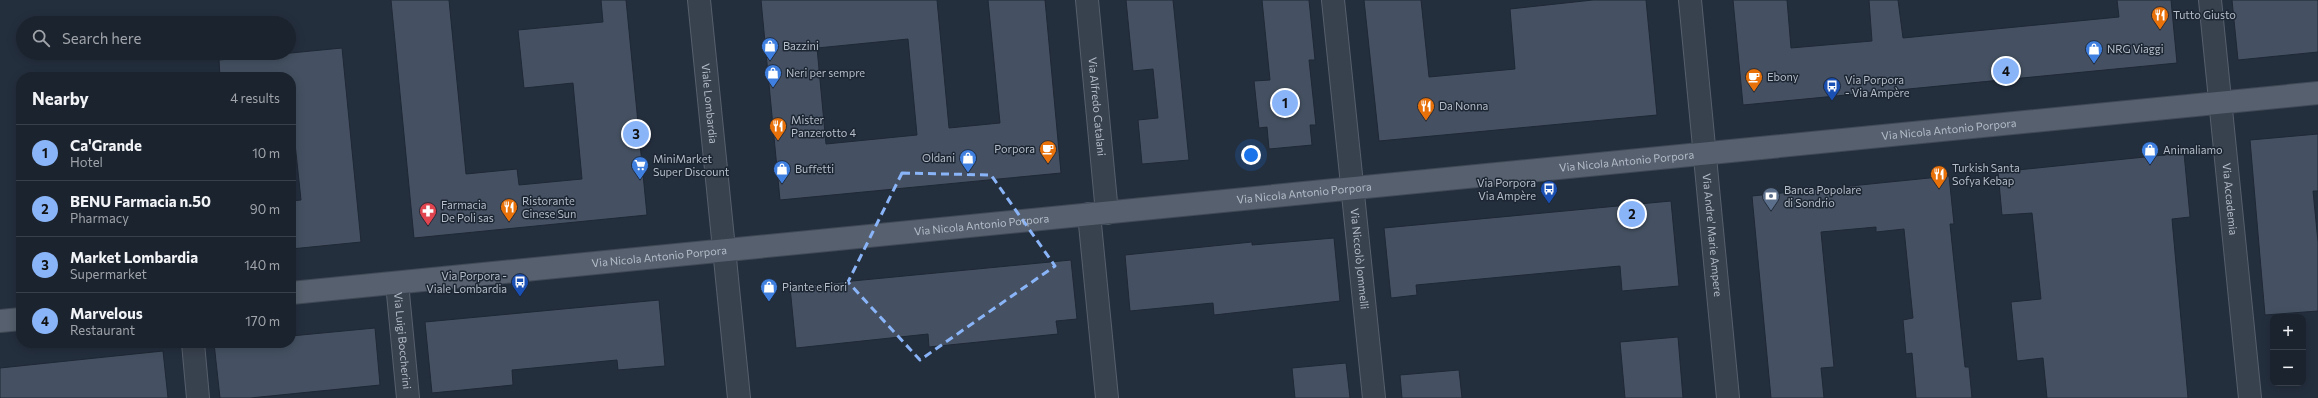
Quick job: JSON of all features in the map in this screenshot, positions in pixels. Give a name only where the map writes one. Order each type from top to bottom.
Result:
[{"type":"main road","name":"Via Nicola Antonio Porpora","points":[[296,293],[2318,93]]},
{"type":"main road","points":[[0,321],[16,319]]},
{"type":"street","name":"Viale Lombardia","points":[[700,0],[739,398]]},
{"type":"street","name":"Via Alfredo Catalani","points":[[1087,0],[1106,398]]},
{"type":"street","name":"Via Niccolò Jommelli","points":[[1333,0],[1374,398]]},
{"type":"street","name":"Via Andre' Marie Ampere","points":[[1690,0],[1728,398]]},
{"type":"street","name":"Via Accademia","points":[[2210,0],[2250,398]]},
{"type":"street","name":"Via Luigi Boccherini","points":[[397,283],[408,398]]},
{"type":"street","points":[[193,348],[198,398]]},
{"type":"highlighted area","points":[[902,173],[991,175],[1055,266],[920,360],[848,282]]},
{"type":"building","points":[[391,0],[449,0],[466,174],[517,169],[519,185],[582,179],[573,83],[524,88],[518,30],[603,22],[601,0],[626,0],[647,215],[414,238]]},
{"type":"building","points":[[761,0],[937,0],[949,128],[1000,123],[988,0],[1045,0],[1061,173],[780,200]],"holes":[[[908,39],[917,135],[826,144],[817,48]]]},
{"type":"building","points":[[1126,0],[1173,0],[1189,160],[1142,164],[1138,120],[1158,118],[1153,69],[1133,71]]},
{"type":"building","points":[[1262,0],[1309,0],[1315,60],[1309,60],[1316,125],[1310,125],[1312,145],[1269,149],[1267,127],[1259,128],[1254,81],[1270,80]]},
{"type":"building","points":[[1364,0],[1421,0],[1429,77],[1515,69],[1510,9],[1593,0],[1646,0],[1657,115],[1379,141]]},
{"type":"building","points":[[1733,0],[1787,0],[1791,48],[1872,41],[1869,0],[1898,0],[1903,38],[2119,17],[2117,0],[2171,0],[2177,63],[1743,105]]},
{"type":"building","points":[[2232,0],[2318,0],[2318,52],[2238,60]]},
{"type":"building","points":[[342,48],[361,242],[296,248],[296,200],[301,200],[296,153],[296,72],[220,72],[219,60],[296,60],[296,52]]},
{"type":"building","points":[[2318,134],[2318,191],[2313,191],[2318,242],[2318,311],[2265,315],[2250,140]]},
{"type":"building","points":[[2184,153],[2190,217],[2172,219],[2188,398],[2047,398],[2043,358],[2017,361],[2011,302],[2041,299],[2032,213],[2002,215],[1998,172]]},
{"type":"building","points":[[1949,176],[1954,224],[1950,224],[1965,367],[1969,367],[1972,398],[1916,398],[1912,353],[1906,354],[1903,320],[1913,318],[1904,229],[1876,232],[1876,227],[1821,232],[1834,367],[1821,368],[1824,398],[1771,398],[1752,196]]},
{"type":"building","points":[[1671,201],[1679,286],[1622,291],[1620,266],[1416,285],[1417,295],[1391,298],[1384,228]]},
{"type":"building","points":[[1334,238],[1340,301],[1214,315],[1213,303],[1130,311],[1125,255],[1252,242],[1252,245]]},
{"type":"building","points":[[1071,260],[1077,319],[1056,321],[1058,334],[929,347],[928,334],[796,348],[790,287]]},
{"type":"building","points":[[659,300],[665,366],[618,370],[617,360],[512,370],[513,385],[432,393],[425,322]]},
{"type":"building","points":[[375,328],[380,385],[250,398],[220,398],[215,348],[296,348],[296,336]]},
{"type":"building","points":[[1678,337],[1683,398],[1625,398],[1620,342]]},
{"type":"building","points":[[163,351],[168,398],[0,398],[0,368]]},
{"type":"building","points":[[1346,363],[1350,398],[1295,398],[1292,368]]},
{"type":"building","points":[[1459,370],[1462,398],[1402,398],[1400,375]]},
{"type":"place","name":"Tutto Giusto","points":[[2160,30]]},
{"type":"place","name":"Bazzini","points":[[770,61]]},
{"type":"place","name":"NRG Viaggi","points":[[2094,64]]},
{"type":"place","name":"Marvelous","points":[[2006,71]]},
{"type":"place","name":"Neri per sempre","points":[[773,88]]},
{"type":"place","name":"Ebony","points":[[1754,92]]},
{"type":"place","name":"Via Porpora - Via Ampère","points":[[1832,101]]},
{"type":"place","name":"Ca'Grande","points":[[1285,103]]},
{"type":"place","name":"Da Nonna","points":[[1426,121]]},
{"type":"place","name":"Market Lombardia","points":[[636,134]]},
{"type":"place","name":"Mister Panzerotto 4","points":[[778,141]]},
{"type":"place","name":"Porpora","points":[[1048,164]]},
{"type":"place","name":"Animaliamo","points":[[2150,165]]},
{"type":"place","name":"Oldani","points":[[968,173]]},
{"type":"place","name":"MiniMarket Super Discount","points":[[640,180]]},
{"type":"place","name":"Buffetti","points":[[782,184]]},
{"type":"place","name":"Turkish Santa Sofya Kebap","points":[[1939,189]]},
{"type":"place","name":"Via Porpora Via Ampère","points":[[1549,204]]},
{"type":"place","name":"Banca Popolare di Sondrio","points":[[1771,211]]},
{"type":"place","name":"BENU Farmacia n.50","points":[[1632,214]]},
{"type":"place","name":"Ristorante Cinese Sun","points":[[509,222]]},
{"type":"place","name":"Farmacia De Poli sas","points":[[428,226]]},
{"type":"place","name":"Via Porpora - Viale Lombardia","points":[[520,297]]},
{"type":"place","name":"Piante e Fiori","points":[[769,302]]}]
